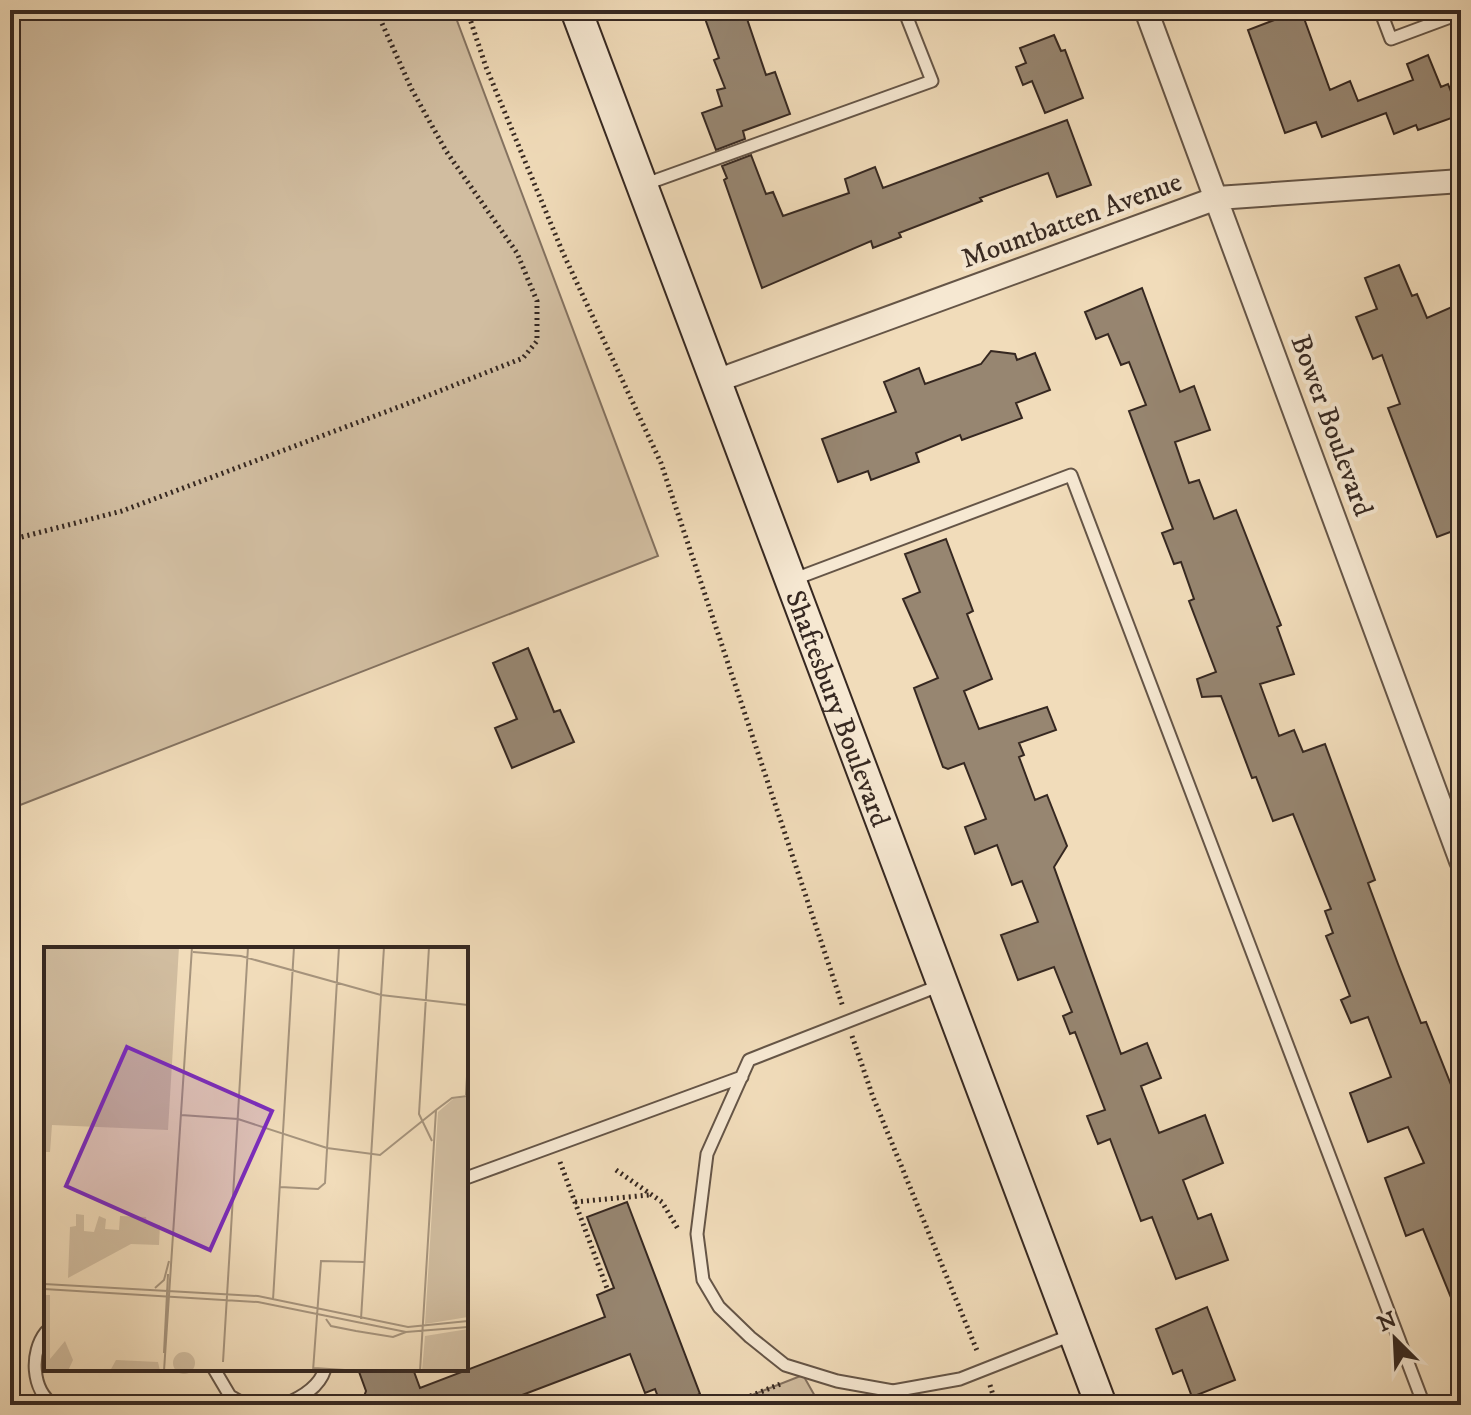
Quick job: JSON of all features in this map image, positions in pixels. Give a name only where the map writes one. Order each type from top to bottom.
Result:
[{"type":"street","name":"Shaftesbury Boulevard","points":[[576,10],[1101,1405]]},
{"type":"street","name":"Bower Boulevard","points":[[1146,10],[1461,861]]},
{"type":"street","name":"Mountbatten Avenue","points":[[716,381],[1217,198],[1461,181]]},
{"type":"lane","points":[[642,185],[932,81],[904,10]]},
{"type":"lane","points":[[1380,10],[1391,39],[1461,13]]},
{"type":"lane","points":[[791,580],[1071,475],[1424,1405]]},
{"type":"lane","points":[[942,985],[749,1060],[707,1154],[699,1206],[699,1266],[703,1280],[719,1307],[785,1365],[893,1391],[960,1379],[1075,1334]]},
{"type":"lane","points":[[468,1177],[742,1077]]},
{"type":"lane","points":[[41,1405],[35,1359],[44,1337]]},
{"type":"lane","points":[[215,1371],[230,1396],[246,1405]]},
{"type":"lane","points":[[283,1405],[311,1390],[321,1381],[324,1371]]},
{"type":"lane","points":[[37,1380],[46,1400],[54,1405]]},
{"type":"path","points":[[10,540],[122,511],[523,358],[537,341],[537,301],[517,253],[446,151],[412,90],[376,10]]},
{"type":"path","points":[[467,10],[486,67],[563,253],[661,463],[873,1097],[985,1370],[996,1405]]},
{"type":"path","points":[[554,1146],[608,1291]]},
{"type":"path","points":[[616,1170],[670,1212],[682,1236]]},
{"type":"path","points":[[575,1202],[651,1195]]},
{"type":"path","points":[[728,1405],[810,1373]]},
{"type":"shaded area","points":[[10,10],[453,10],[658,556],[10,809]]},
{"type":"shaded area","points":[[803,1375],[820,1405],[727,1405]]},
{"type":"building","points":[[702,10],[744,10],[766,75],[775,72],[790,114],[743,131],[745,139],[716,150],[702,113],[722,106],[717,90],[725,88],[714,60],[719,58]]},
{"type":"building","points":[[1301,10],[1330,90],[1350,81],[1358,101],[1413,80],[1407,64],[1428,55],[1441,87],[1448,84],[1460,115],[1418,130],[1416,125],[1394,134],[1386,113],[1322,137],[1316,122],[1285,133],[1248,30]]},
{"type":"building","points":[[1054,35],[1061,51],[1065,50],[1083,98],[1045,113],[1032,81],[1023,85],[1016,67],[1026,63],[1020,48]]},
{"type":"building","points":[[1067,120],[1091,185],[1057,197],[1048,173],[899,233],[901,237],[873,248],[871,241],[762,288],[724,180],[727,178],[722,166],[751,155],[766,194],[773,192],[783,216],[849,193],[845,179],[875,167],[883,188]]},
{"type":"building","points":[[1399,265],[1412,296],[1417,294],[1427,318],[1461,303],[1461,528],[1437,537],[1388,408],[1400,404],[1382,355],[1373,359],[1356,317],[1377,309],[1365,278]]},
{"type":"building","points":[[1142,288],[1180,392],[1194,386],[1210,430],[1175,442],[1189,483],[1199,480],[1214,519],[1236,510],[1281,625],[1277,627],[1294,674],[1260,684],[1279,736],[1294,730],[1303,752],[1325,744],[1375,880],[1368,883],[1398,964],[1421,1023],[1426,1022],[1461,1110],[1461,1322],[1423,1229],[1406,1236],[1385,1178],[1424,1163],[1408,1127],[1368,1142],[1350,1093],[1391,1077],[1368,1017],[1351,1023],[1341,1000],[1350,996],[1326,936],[1333,933],[1325,911],[1331,909],[1293,814],[1273,821],[1256,777],[1252,778],[1221,696],[1202,697],[1197,679],[1216,672],[1189,601],[1194,599],[1181,562],[1174,564],[1162,533],[1173,529],[1129,411],[1146,405],[1129,362],[1121,365],[1108,334],[1096,339],[1085,312]]},
{"type":"building","points":[[991,351],[1015,354],[1017,360],[1035,353],[1050,390],[1016,403],[1022,418],[962,440],[960,435],[916,453],[919,462],[871,480],[868,471],[838,482],[822,439],[896,412],[884,382],[919,368],[925,384],[981,364]]},
{"type":"building","points":[[946,539],[973,611],[967,614],[992,679],[964,691],[979,729],[1047,707],[1056,730],[1019,743],[1024,755],[1019,757],[1035,800],[1047,795],[1067,846],[1054,867],[1121,1054],[1147,1043],[1161,1078],[1141,1086],[1159,1133],[1205,1115],[1223,1163],[1183,1180],[1198,1219],[1211,1214],[1228,1260],[1176,1279],[1152,1217],[1141,1221],[1110,1139],[1098,1144],[1087,1116],[1105,1110],[1075,1032],[1070,1034],[1063,1016],[1072,1012],[1054,967],[1018,980],[1001,935],[1038,922],[1022,881],[1012,885],[997,845],[975,854],[965,827],[986,819],[964,763],[948,769],[943,767],[914,688],[938,678],[903,599],[920,592],[905,554]]},
{"type":"building","points":[[528,648],[554,712],[560,710],[574,742],[512,768],[495,728],[517,719],[493,663]]},
{"type":"building","points":[[627,1202],[700,1394],[672,1405],[661,1405],[655,1389],[645,1393],[630,1354],[496,1405],[361,1405],[366,1391],[359,1371],[414,1371],[420,1388],[605,1317],[597,1295],[614,1288],[587,1217]]},
{"type":"building","points":[[1207,1307],[1235,1380],[1192,1397],[1182,1370],[1173,1374],[1156,1329]]}]
